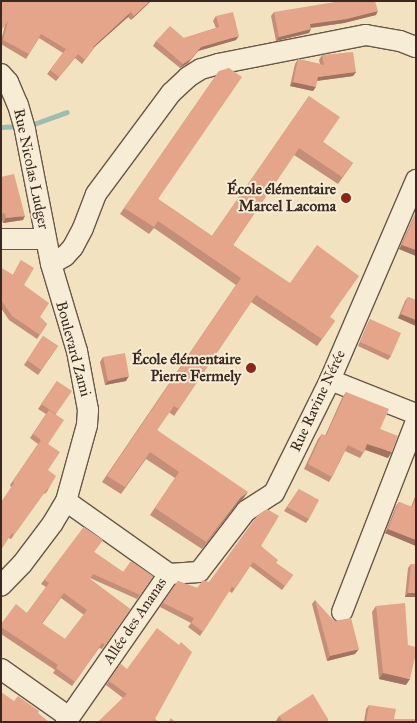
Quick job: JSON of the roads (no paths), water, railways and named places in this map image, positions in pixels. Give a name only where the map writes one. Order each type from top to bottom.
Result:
[{"type":"street","points":[[51,264],[65,256],[73,247],[83,228],[96,194],[171,93],[188,77],[201,69],[366,36],[400,41],[416,47]]},
{"type":"street","name":"Rue Nicolas Ludger","points":[[1,74],[8,82],[24,125],[45,239]]},
{"type":"street","name":"Rue Ravine Nérée","points":[[169,574],[199,572],[246,511],[274,493],[330,380],[416,180]]},
{"type":"street","points":[[1,239],[45,239]]},
{"type":"street","name":"Boulevard Zami","points":[[1,586],[22,564],[53,523],[66,501],[87,425],[88,410],[77,351],[45,239]]},
{"type":"street","points":[[330,380],[416,414]]},
{"type":"street","points":[[342,612],[416,422]]},
{"type":"street","name":"Allée des Ananas","points":[[66,501],[169,574],[67,719]]},
{"type":"street","points":[[1,669],[67,719]]},
{"type":"waterway","points":[[28,126],[67,112]]},
{"type":"waterway","points":[[1,127],[19,126]]},
{"type":"place","name":"École élémentaire Marcel Lacoma","points":[[346,198]]},
{"type":"place","name":"École élémentaire Pierre Fermely","points":[[251,368]]}]
